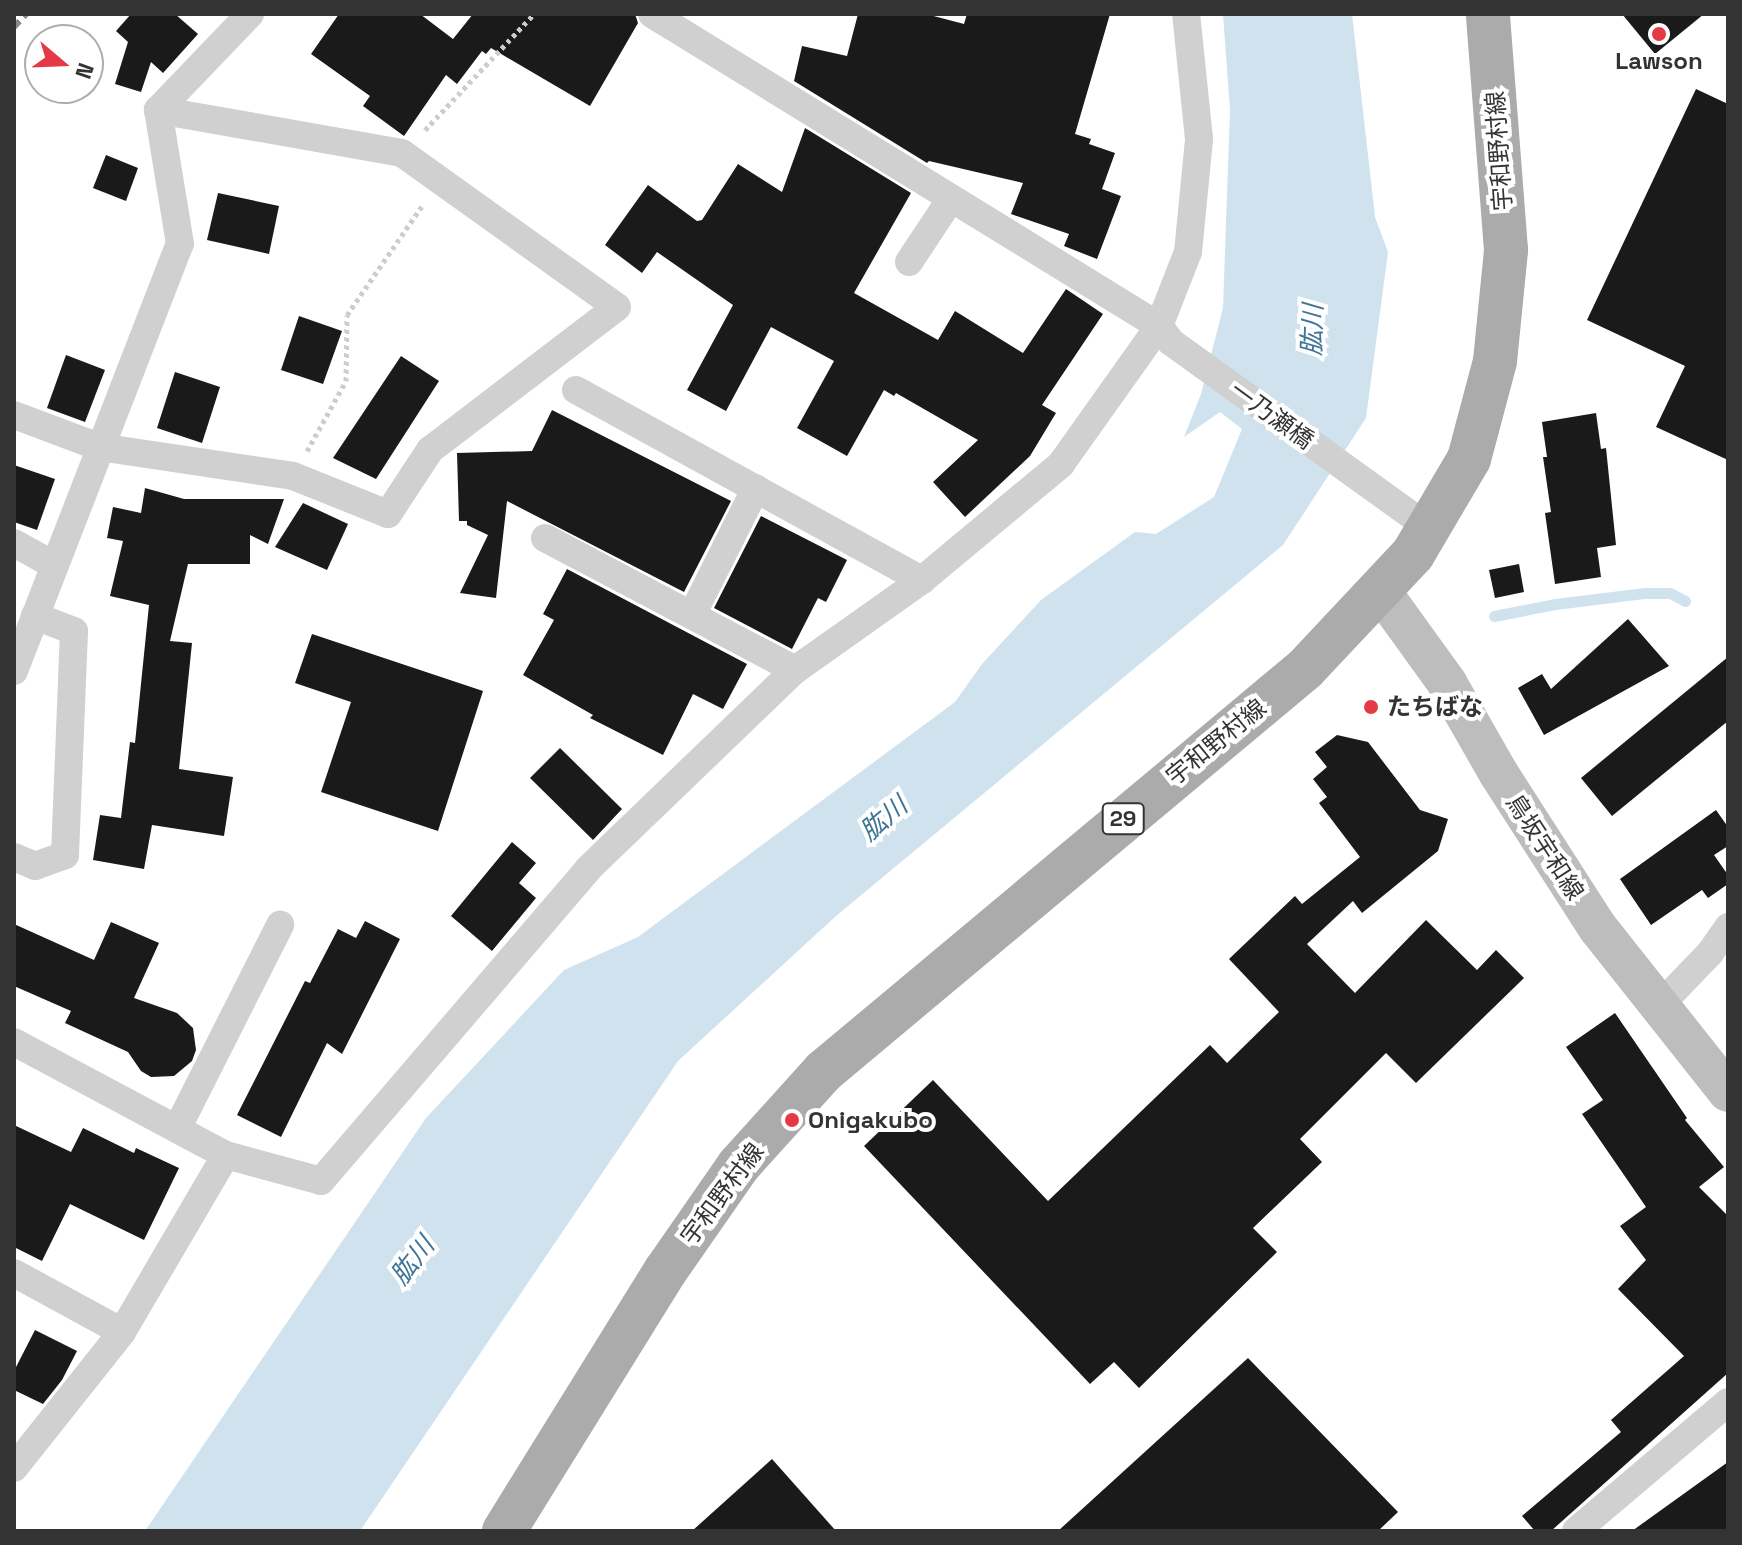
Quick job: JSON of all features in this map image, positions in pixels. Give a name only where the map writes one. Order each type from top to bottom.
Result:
[{"type":"main road","name":"宇和野村線","points":[[504,1531],[666,1270],[730,1178],[824,1071],[1305,669],[1413,554],[1469,459],[1495,361],[1506,250],[1488,14]]},
{"type":"main road","name":"鳥坂宇和線","points":[[1380,590],[1447,683],[1499,774],[1598,928],[1728,1092]]},
{"type":"street","points":[[158,110],[250,14]]},
{"type":"street","name":"一乃瀬橋","points":[[652,14],[1165,334],[1429,528]]},
{"type":"street","points":[[14,1042],[226,1155],[321,1181],[589,868],[795,670],[922,580],[1061,464],[1165,334],[1188,252],[1199,139],[1186,14]]},
{"type":"street","points":[[14,415],[99,447],[293,476],[388,514],[430,450],[617,307],[402,153],[158,110]]},
{"type":"street","points":[[14,671],[180,244],[158,110]]},
{"type":"street","points":[[909,262],[950,200]]},
{"type":"street","points":[[576,390],[922,580]]},
{"type":"street","points":[[692,615],[756,488]]},
{"type":"street","points":[[545,538],[795,670]]},
{"type":"street","points":[[14,543],[54,565]]},
{"type":"street","points":[[14,857],[35,866],[65,855],[74,631],[35,616]]},
{"type":"street","points":[[177,1129],[280,925]]},
{"type":"street","points":[[1658,1007],[1710,953],[1728,927]]},
{"type":"street","points":[[14,1468],[122,1332],[226,1155]]},
{"type":"street","points":[[14,1273],[122,1332]]},
{"type":"street","points":[[1576,1531],[1728,1402]]},
{"type":"path","points":[[402,153],[534,14]]},
{"type":"path","points":[[293,476],[346,381],[347,315],[440,180]]},
{"type":"water","name":"肱川","points":[[1223,14],[1352,14],[1375,217],[1388,252],[1366,418],[1283,545],[836,916],[678,1061],[360,1531],[145,1531],[426,1118],[564,970],[638,937],[955,702],[982,664],[1041,600],[1135,532],[1156,534],[1214,497],[1242,429],[1220,412],[1184,437],[1201,394],[1223,308],[1230,110]]},
{"type":"building","points":[[131,14],[175,14],[198,34],[163,73],[151,62],[141,92],[115,84],[128,42],[116,31]]},
{"type":"building","points":[[339,14],[420,14],[453,39],[473,14],[635,14],[638,23],[590,106],[491,48],[486,54],[482,51],[457,84],[446,75],[404,136],[363,106],[370,96],[311,54]]},
{"type":"building","points":[[858,14],[926,14],[964,24],[967,14],[1110,14],[1075,134],[1091,139],[1089,144],[1115,153],[1102,189],[1121,196],[1097,259],[1064,246],[1069,234],[1011,214],[1023,183],[927,163],[794,81],[802,46],[847,56]]},
{"type":"building","name":"Lawson","points":[[1622,14],[1704,14],[1655,54]]},
{"type":"building","points":[[1696,89],[1728,104],[1728,460],[1656,427],[1685,366],[1587,320]]},
{"type":"building","points":[[805,128],[911,193],[854,293],[938,340],[955,311],[1023,353],[1066,289],[1103,314],[1042,405],[1056,413],[1030,456],[965,517],[933,482],[978,440],[896,393],[894,396],[884,390],[847,456],[797,428],[834,361],[771,327],[726,411],[687,390],[733,305],[657,252],[642,273],[605,245],[648,185],[697,221],[702,220],[738,164],[782,192]]},
{"type":"building","points":[[106,155],[138,168],[126,201],[93,188]]},
{"type":"building","points":[[218,193],[279,206],[269,254],[207,240]]},
{"type":"building","points":[[299,316],[342,331],[323,384],[281,370]]},
{"type":"building","points":[[66,355],[105,370],[85,422],[47,408]]},
{"type":"building","points":[[401,356],[439,381],[376,479],[333,458]]},
{"type":"building","points":[[175,372],[220,387],[202,443],[157,428]]},
{"type":"building","points":[[552,410],[731,501],[684,592],[507,501],[496,598],[460,593],[488,535],[467,525],[467,521],[459,521],[457,453],[532,451]]},
{"type":"building","points":[[1596,413],[1601,449],[1606,448],[1616,545],[1597,548],[1601,577],[1555,584],[1545,513],[1551,512],[1543,457],[1547,457],[1542,422]]},
{"type":"building","points":[[14,465],[55,479],[37,530],[14,522]]},
{"type":"building","points":[[145,488],[184,499],[284,499],[268,544],[250,535],[250,564],[188,564],[170,641],[192,643],[179,769],[233,777],[224,836],[152,825],[144,869],[93,860],[100,815],[121,818],[130,742],[135,743],[149,605],[110,596],[123,541],[107,538],[113,507],[141,513]]},
{"type":"building","points":[[303,503],[348,524],[327,570],[275,547]]},
{"type":"building","points":[[761,516],[847,560],[826,602],[818,598],[792,649],[714,608]]},
{"type":"building","points":[[1519,564],[1524,592],[1495,598],[1489,570]]},
{"type":"building","points":[[567,569],[747,664],[723,709],[693,694],[663,755],[590,718],[593,715],[523,675],[554,620],[543,614]]},
{"type":"building","points":[[1628,619],[1669,666],[1544,735],[1518,688],[1542,674],[1551,689]]},
{"type":"building","points":[[312,634],[483,691],[438,831],[321,792],[351,702],[295,683]]},
{"type":"building","points":[[1728,657],[1728,721],[1612,816],[1581,778]]},
{"type":"building","points":[[1337,735],[1368,742],[1420,810],[1448,819],[1438,851],[1362,913],[1353,901],[1307,944],[1355,993],[1426,920],[1477,970],[1496,950],[1524,978],[1416,1083],[1386,1053],[1300,1139],[1322,1162],[1253,1228],[1277,1252],[1139,1388],[1114,1362],[1090,1384],[864,1146],[933,1080],[1048,1201],[1210,1045],[1227,1063],[1279,1012],[1229,959],[1295,896],[1302,904],[1360,857],[1319,803],[1327,797],[1313,779],[1327,767],[1315,752]]},
{"type":"building","points":[[560,748],[622,809],[593,840],[530,778]]},
{"type":"building","points":[[1716,810],[1728,827],[1728,846],[1714,855],[1728,875],[1728,884],[1708,898],[1702,890],[1651,925],[1620,879]]},
{"type":"building","points":[[512,842],[536,863],[519,883],[536,898],[492,951],[451,916]]},
{"type":"building","points":[[365,921],[400,939],[342,1054],[327,1043],[281,1137],[237,1115],[305,981],[310,983],[338,929],[356,938]]},
{"type":"building","points":[[111,922],[159,943],[134,998],[177,1013],[193,1028],[196,1050],[192,1061],[174,1076],[151,1077],[141,1071],[128,1052],[65,1023],[71,1011],[14,986],[14,924],[94,960]]},
{"type":"building","points":[[1615,1013],[1687,1118],[1685,1120],[1724,1167],[1699,1187],[1728,1216],[1728,1373],[1551,1531],[1535,1531],[1522,1516],[1621,1432],[1611,1420],[1684,1356],[1618,1289],[1646,1260],[1620,1226],[1646,1207],[1582,1114],[1603,1100],[1566,1047]]},
{"type":"building","points":[[14,1125],[71,1152],[83,1128],[134,1153],[136,1148],[179,1168],[144,1240],[70,1204],[42,1261],[14,1247]]},
{"type":"building","points":[[35,1330],[77,1351],[62,1380],[43,1404],[14,1390],[14,1371]]},
{"type":"building","points":[[1248,1358],[1398,1512],[1378,1531],[1058,1531]]},
{"type":"building","points":[[772,1459],[836,1531],[692,1531]]},
{"type":"building","points":[[1728,1462],[1728,1531],[1632,1531]]},
{"type":"waterway","points":[[1494,616],[1555,604],[1645,593],[1670,593],[1685,601]]},
{"type":"railway","points":[[14,27],[26,14]]},
{"type":"place","name":"Lawson","points":[[1659,34]]},
{"type":"place","name":"たちばな","points":[[1371,707]]},
{"type":"place","name":"Onigakubo","points":[[792,1120]]}]
